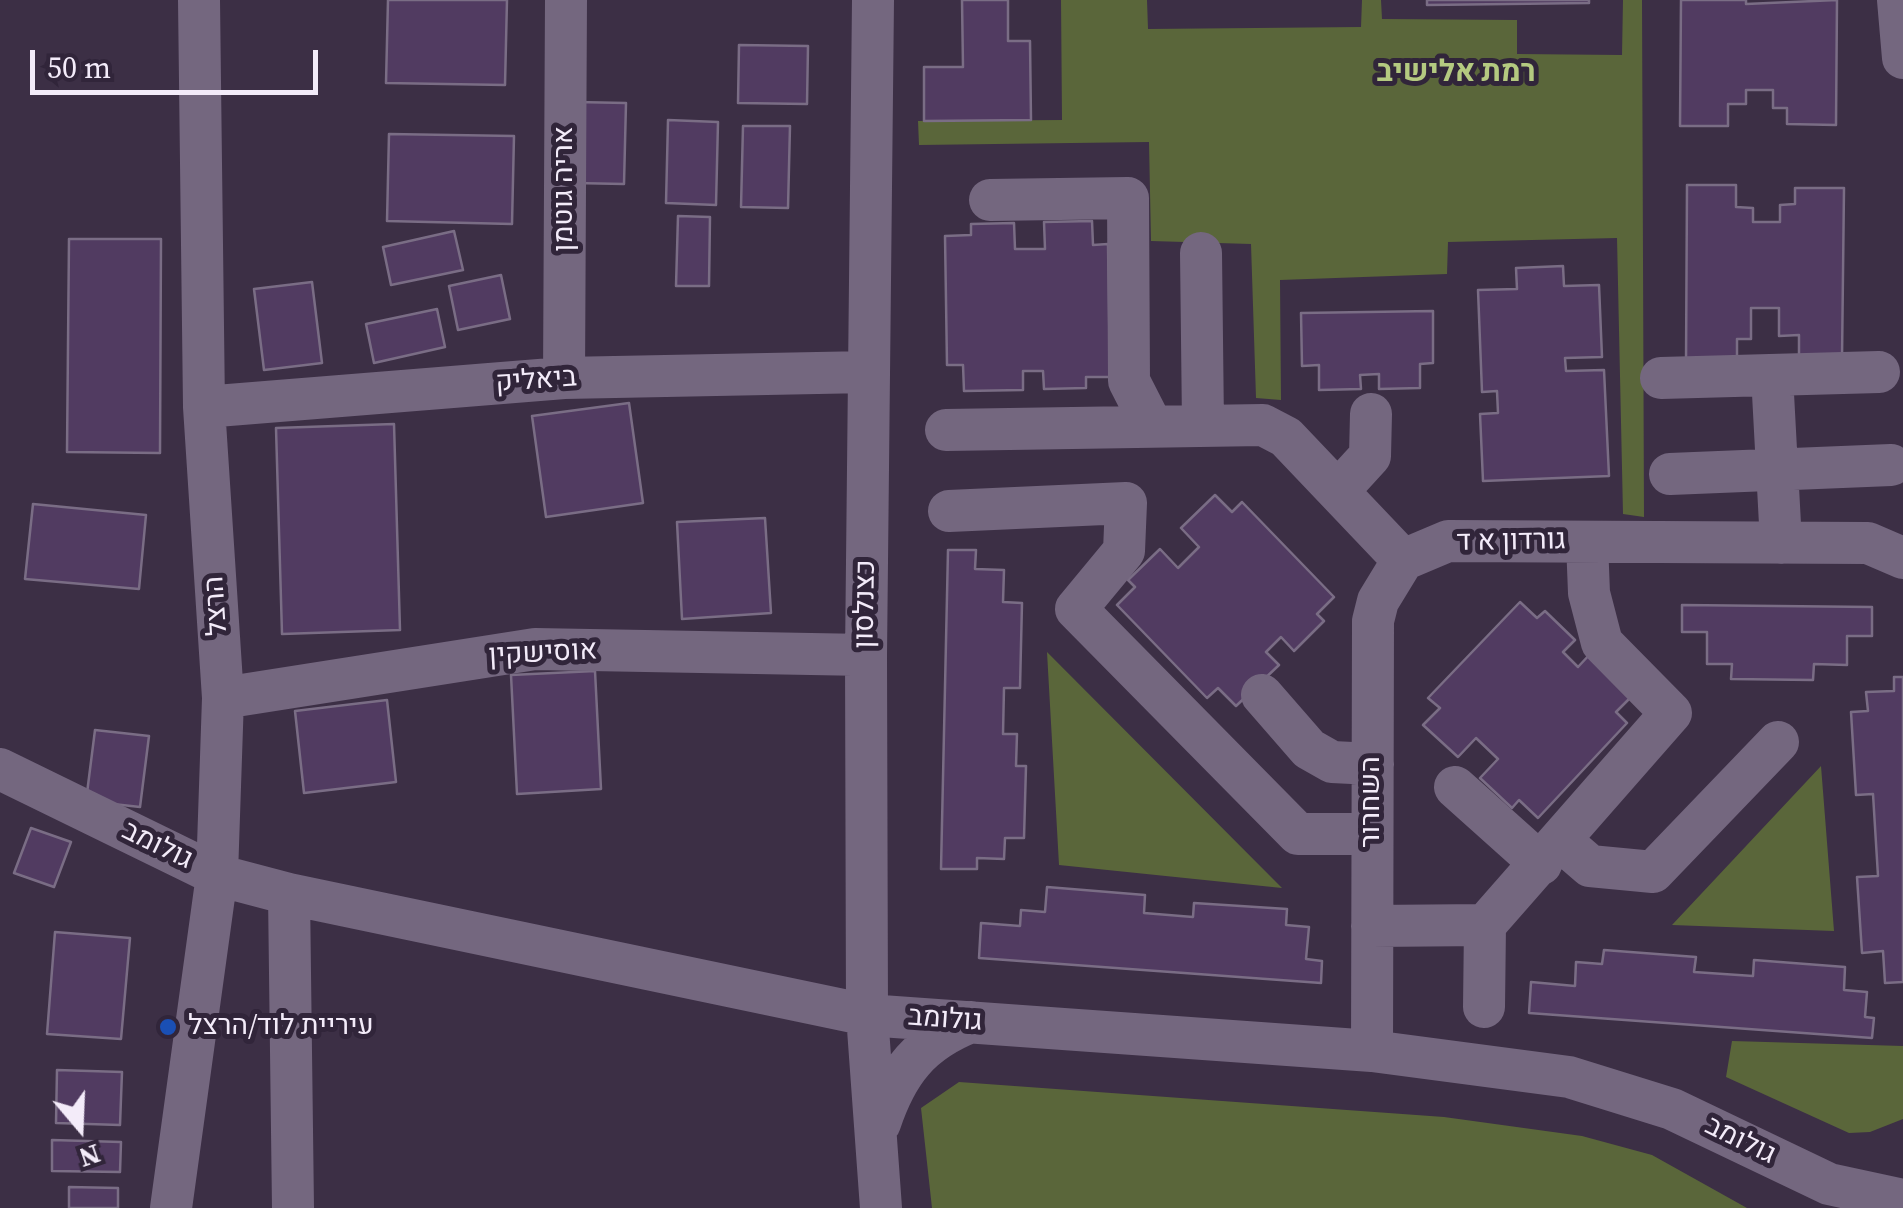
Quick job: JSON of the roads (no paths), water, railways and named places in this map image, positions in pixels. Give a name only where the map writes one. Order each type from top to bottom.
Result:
[{"type":"street","name":"הרצל","points":[[170,1208],[216,875],[223,698],[204,407],[199,0]]},
{"type":"street","name":"אריה גוטמן","points":[[564,378],[566,0]]},
{"type":"street","name":"כצנלסון","points":[[873,0],[866,655],[867,1015],[881,1208]]},
{"type":"street","points":[[1898,0],[1903,58]]},
{"type":"street","points":[[990,200],[1128,198],[1129,381],[1152,426]]},
{"type":"street","points":[[1201,254],[1203,425]]},
{"type":"street","name":"ביאליק","points":[[204,407],[564,378],[868,372]]},
{"type":"street","points":[[1661,378],[1879,372]]},
{"type":"street","points":[[1772,375],[1781,543]]},
{"type":"street","points":[[1338,491],[1370,456],[1371,414]]},
{"type":"street","points":[[946,430],[1250,424],[1276,430],[1403,560]]},
{"type":"street","points":[[1670,474],[1891,465]]},
{"type":"street","points":[[949,511],[1126,503],[1124,551],[1076,609],[1298,834],[1372,834]]},
{"type":"street","name":"גורדון א ד","points":[[1403,560],[1448,541],[1891,542]]},
{"type":"street","points":[[1484,1007],[1485,926],[1671,713],[1602,643],[1589,594],[1587,542]]},
{"type":"street","name":"השחרור","points":[[1372,1052],[1373,620],[1378,601],[1403,560]]},
{"type":"street","name":"אוסישקין","points":[[223,698],[536,648],[866,655]]},
{"type":"street","points":[[1262,695],[1309,748],[1332,762],[1372,764]]},
{"type":"street","points":[[1455,788],[1551,852],[1590,866],[1653,872],[1778,742]]},
{"type":"street","name":"גולומב","points":[[0,769],[216,875],[289,894],[867,1015],[1512,1066],[1586,1081],[1672,1109],[1828,1184],[1903,1200]]},
{"type":"street","points":[[289,894],[294,1208]]},
{"type":"street","points":[[1372,926],[1485,926]]},
{"type":"street","points":[[877,1133],[894,1082],[908,1062],[944,1033],[971,1022]]},
{"type":"place","name":"עיריית לוד/הרצל","points":[[168,1027]]},
{"type":"district","name":"רמת אלישיב","points":[[1456,73]]}]
